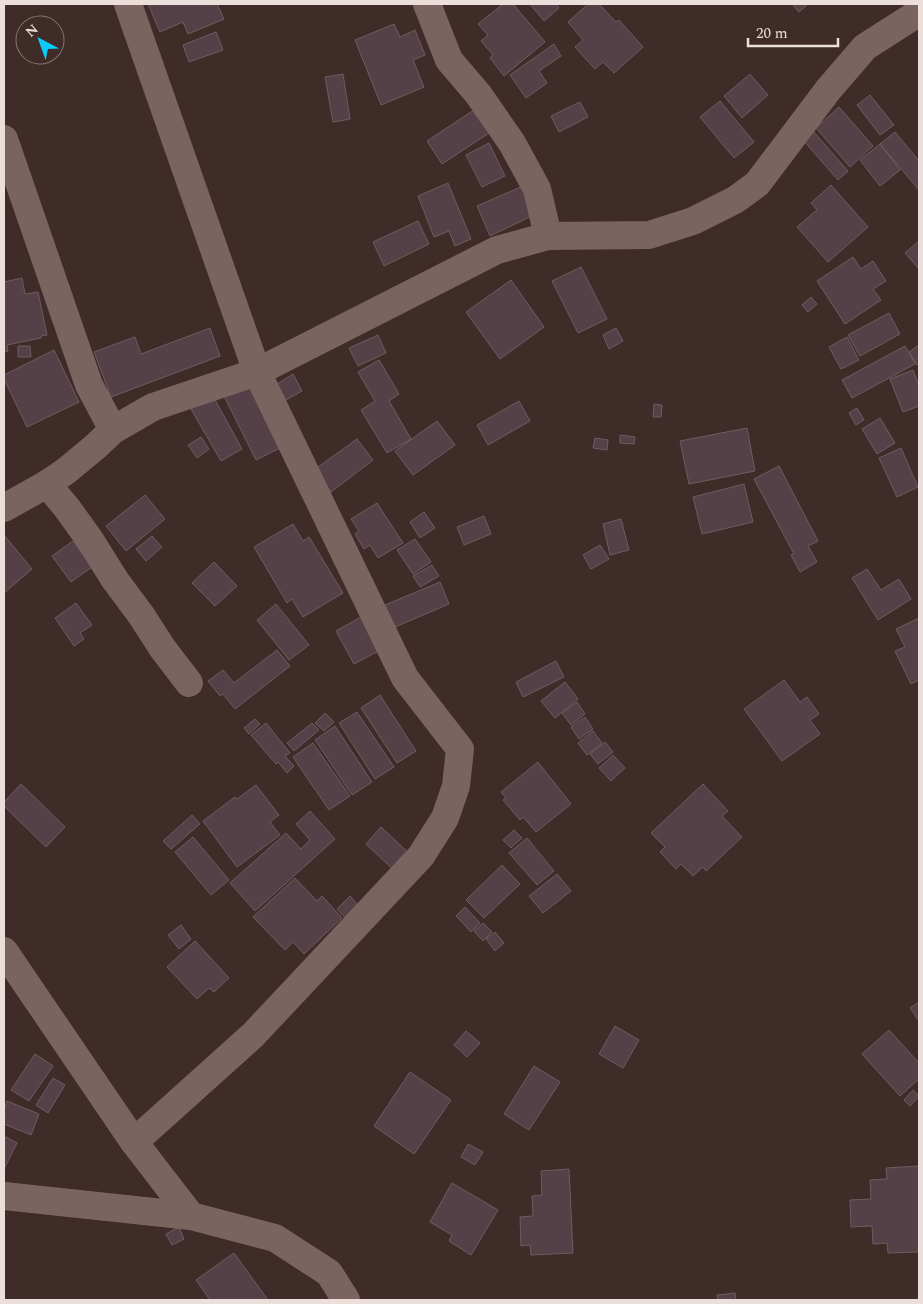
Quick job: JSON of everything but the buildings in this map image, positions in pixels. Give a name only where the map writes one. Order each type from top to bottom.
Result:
[{"type":"street","points":[[128,4],[257,372],[405,678],[460,749],[456,786],[445,818],[421,856],[254,1035],[134,1142]]},
{"type":"street","points":[[427,4],[449,60],[478,94],[512,142],[537,189],[548,236]]},
{"type":"street","points":[[4,508],[47,484],[96,447],[113,430],[153,407],[257,372],[497,250],[548,236],[649,235],[693,221],[735,200],[757,184],[828,90],[865,47],[919,11]]},
{"type":"street","points":[[4,139],[89,385],[113,430]]},
{"type":"street","points":[[47,484],[90,540],[114,580],[189,683]]},
{"type":"street","points":[[4,951],[134,1142],[190,1216]]},
{"type":"street","points":[[4,1196],[190,1216],[275,1238],[329,1273],[346,1300]]}]
